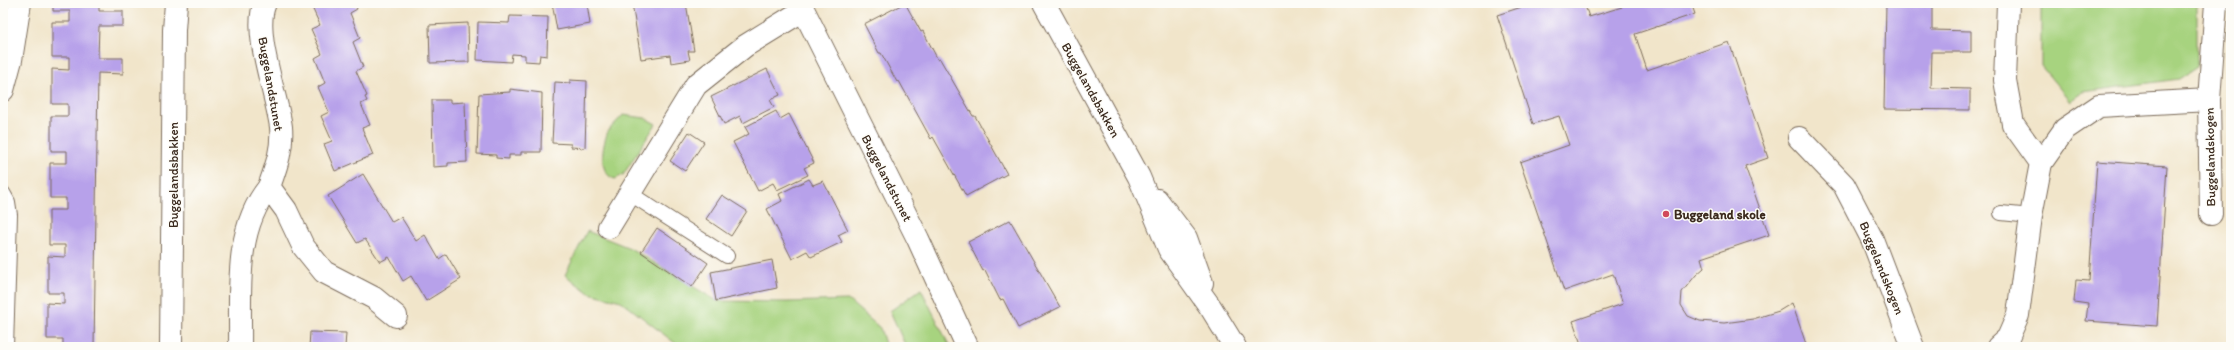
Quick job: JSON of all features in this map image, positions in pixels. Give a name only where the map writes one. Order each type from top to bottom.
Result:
[{"type":"street","points":[[3,90],[11,60],[20,3]]},
{"type":"street","name":"Buggelandsbakken","points":[[171,347],[174,30],[176,3]]},
{"type":"street","name":"Buggelandstunet","points":[[240,347],[242,246],[259,200],[269,187],[281,152],[281,127],[262,33],[265,3]]},
{"type":"street","name":"Buggelandsbakken","points":[[1044,3],[1139,177],[1186,238],[1211,308],[1235,347]]},
{"type":"street","points":[[2008,3],[2005,80],[2013,124],[2041,162]]},
{"type":"street","name":"Buggelandskogen","points":[[2212,214],[2209,100],[2216,3]]},
{"type":"street","name":"Buggelandstunet","points":[[609,227],[696,85],[745,46],[801,7],[918,239],[967,346]]},
{"type":"street","name":"Buggelandskogen","points":[[1998,347],[2008,338],[2018,315],[2031,216],[2041,162],[2065,129],[2099,106],[2209,100]]},
{"type":"street","name":"Buggelandskogen","points":[[1799,138],[1844,185],[1872,239],[1913,347]]},
{"type":"street","points":[[269,187],[286,210],[303,246],[324,272],[374,298],[396,316]]},
{"type":"lane","points":[[3,193],[8,202],[10,215],[6,347]]},
{"type":"lane","points":[[630,194],[726,256]]},
{"type":"lane","points":[[2001,213],[2031,216]]},
{"type":"green space","points":[[2041,3],[2197,3],[2197,67],[2179,79],[2083,92],[2070,101],[2041,66]]},
{"type":"green space","points":[[623,115],[645,118],[656,124],[623,175],[615,179],[606,172],[603,153],[608,132]]},
{"type":"green space","points":[[587,231],[630,248],[717,301],[787,302],[848,300],[880,328],[886,347],[680,347],[621,301],[589,293],[565,275]]},
{"type":"green space","points":[[921,289],[950,347],[906,347],[890,311]]},
{"type":"building","points":[[53,3],[99,3],[99,11],[123,11],[123,26],[99,26],[98,58],[123,58],[123,74],[98,73],[94,347],[63,347],[63,339],[47,339],[47,303],[64,304],[64,293],[48,293],[48,256],[65,257],[65,245],[49,245],[49,210],[66,210],[66,198],[50,198],[50,163],[67,163],[67,151],[51,151],[51,116],[68,116],[68,104],[52,104],[52,69],[69,70],[69,57],[52,57],[52,22],[70,22],[70,11],[53,11]]},
{"type":"building","points":[[310,3],[355,3],[357,9],[350,13],[360,38],[353,42],[363,67],[356,71],[367,96],[365,97],[367,101],[361,104],[370,125],[362,128],[373,155],[335,171],[324,144],[332,141],[321,116],[329,112],[318,87],[325,83],[315,58],[322,54],[311,29],[320,25]]},
{"type":"building","points":[[552,3],[587,3],[590,24],[557,30]]},
{"type":"building","points":[[632,3],[686,3],[694,51],[688,51],[690,60],[671,63],[670,55],[641,59]]},
{"type":"building","points":[[905,3],[921,32],[923,31],[938,60],[940,59],[973,116],[975,116],[1007,174],[966,196],[933,137],[931,139],[899,81],[897,82],[881,53],[879,53],[864,24]]},
{"type":"building","points":[[1534,3],[1584,3],[1589,17],[1622,7],[1621,3],[1691,3],[1695,14],[1635,34],[1647,70],[1729,42],[1768,158],[1745,166],[1769,235],[1701,258],[1704,268],[1682,292],[1681,305],[1688,316],[1700,321],[1724,323],[1753,319],[1779,311],[1792,303],[1807,347],[1582,347],[1573,321],[1623,304],[1613,274],[1564,291],[1520,162],[1569,145],[1559,116],[1533,124],[1497,15]]},
{"type":"building","points":[[1886,3],[1932,3],[1932,30],[1971,31],[1971,52],[1932,52],[1931,88],[1970,89],[1970,110],[1884,109]]},
{"type":"building","points":[[510,16],[548,17],[547,56],[540,55],[539,62],[525,61],[525,55],[512,54],[511,62],[477,60],[478,22],[509,23]]},
{"type":"building","points":[[468,23],[469,62],[430,63],[429,25]]},
{"type":"building","points":[[767,69],[780,95],[770,100],[774,107],[743,123],[740,116],[724,124],[711,97]]},
{"type":"building","points":[[570,80],[587,81],[585,148],[571,147],[571,144],[552,143],[555,82],[570,83]]},
{"type":"building","points":[[510,89],[542,93],[541,152],[521,152],[521,155],[509,155],[509,159],[496,158],[496,155],[477,154],[479,94],[510,92]]},
{"type":"building","points":[[432,100],[450,100],[450,103],[465,102],[467,162],[448,163],[448,166],[433,167]]},
{"type":"building","points":[[776,111],[780,119],[789,114],[814,163],[804,168],[808,175],[777,190],[773,183],[758,191],[733,142],[749,134],[745,127]]},
{"type":"building","points":[[689,132],[704,142],[685,171],[670,161]]},
{"type":"building","points":[[2097,161],[2167,166],[2157,326],[2086,321],[2088,304],[2074,302],[2076,280],[2089,281]]},
{"type":"building","points":[[363,174],[392,222],[401,217],[416,241],[425,235],[439,259],[446,254],[461,279],[426,301],[411,276],[403,281],[389,257],[380,262],[365,239],[357,243],[328,196]]},
{"type":"building","points":[[809,179],[813,185],[823,181],[848,230],[838,235],[842,242],[811,257],[807,251],[792,259],[767,209],[782,201],[779,194]]},
{"type":"building","points":[[722,195],[747,211],[731,236],[706,219]]},
{"type":"building","points":[[1010,220],[1060,307],[1018,328],[1003,299],[1000,300],[985,270],[983,271],[968,242]]},
{"type":"building","points":[[657,228],[708,263],[692,287],[641,252]]},
{"type":"building","points":[[772,260],[777,288],[716,301],[711,272]]},
{"type":"building","points":[[310,332],[346,333],[345,347],[309,347]]},
{"type":"place","name":"Buggeland skole","points":[[1666,214]]}]
